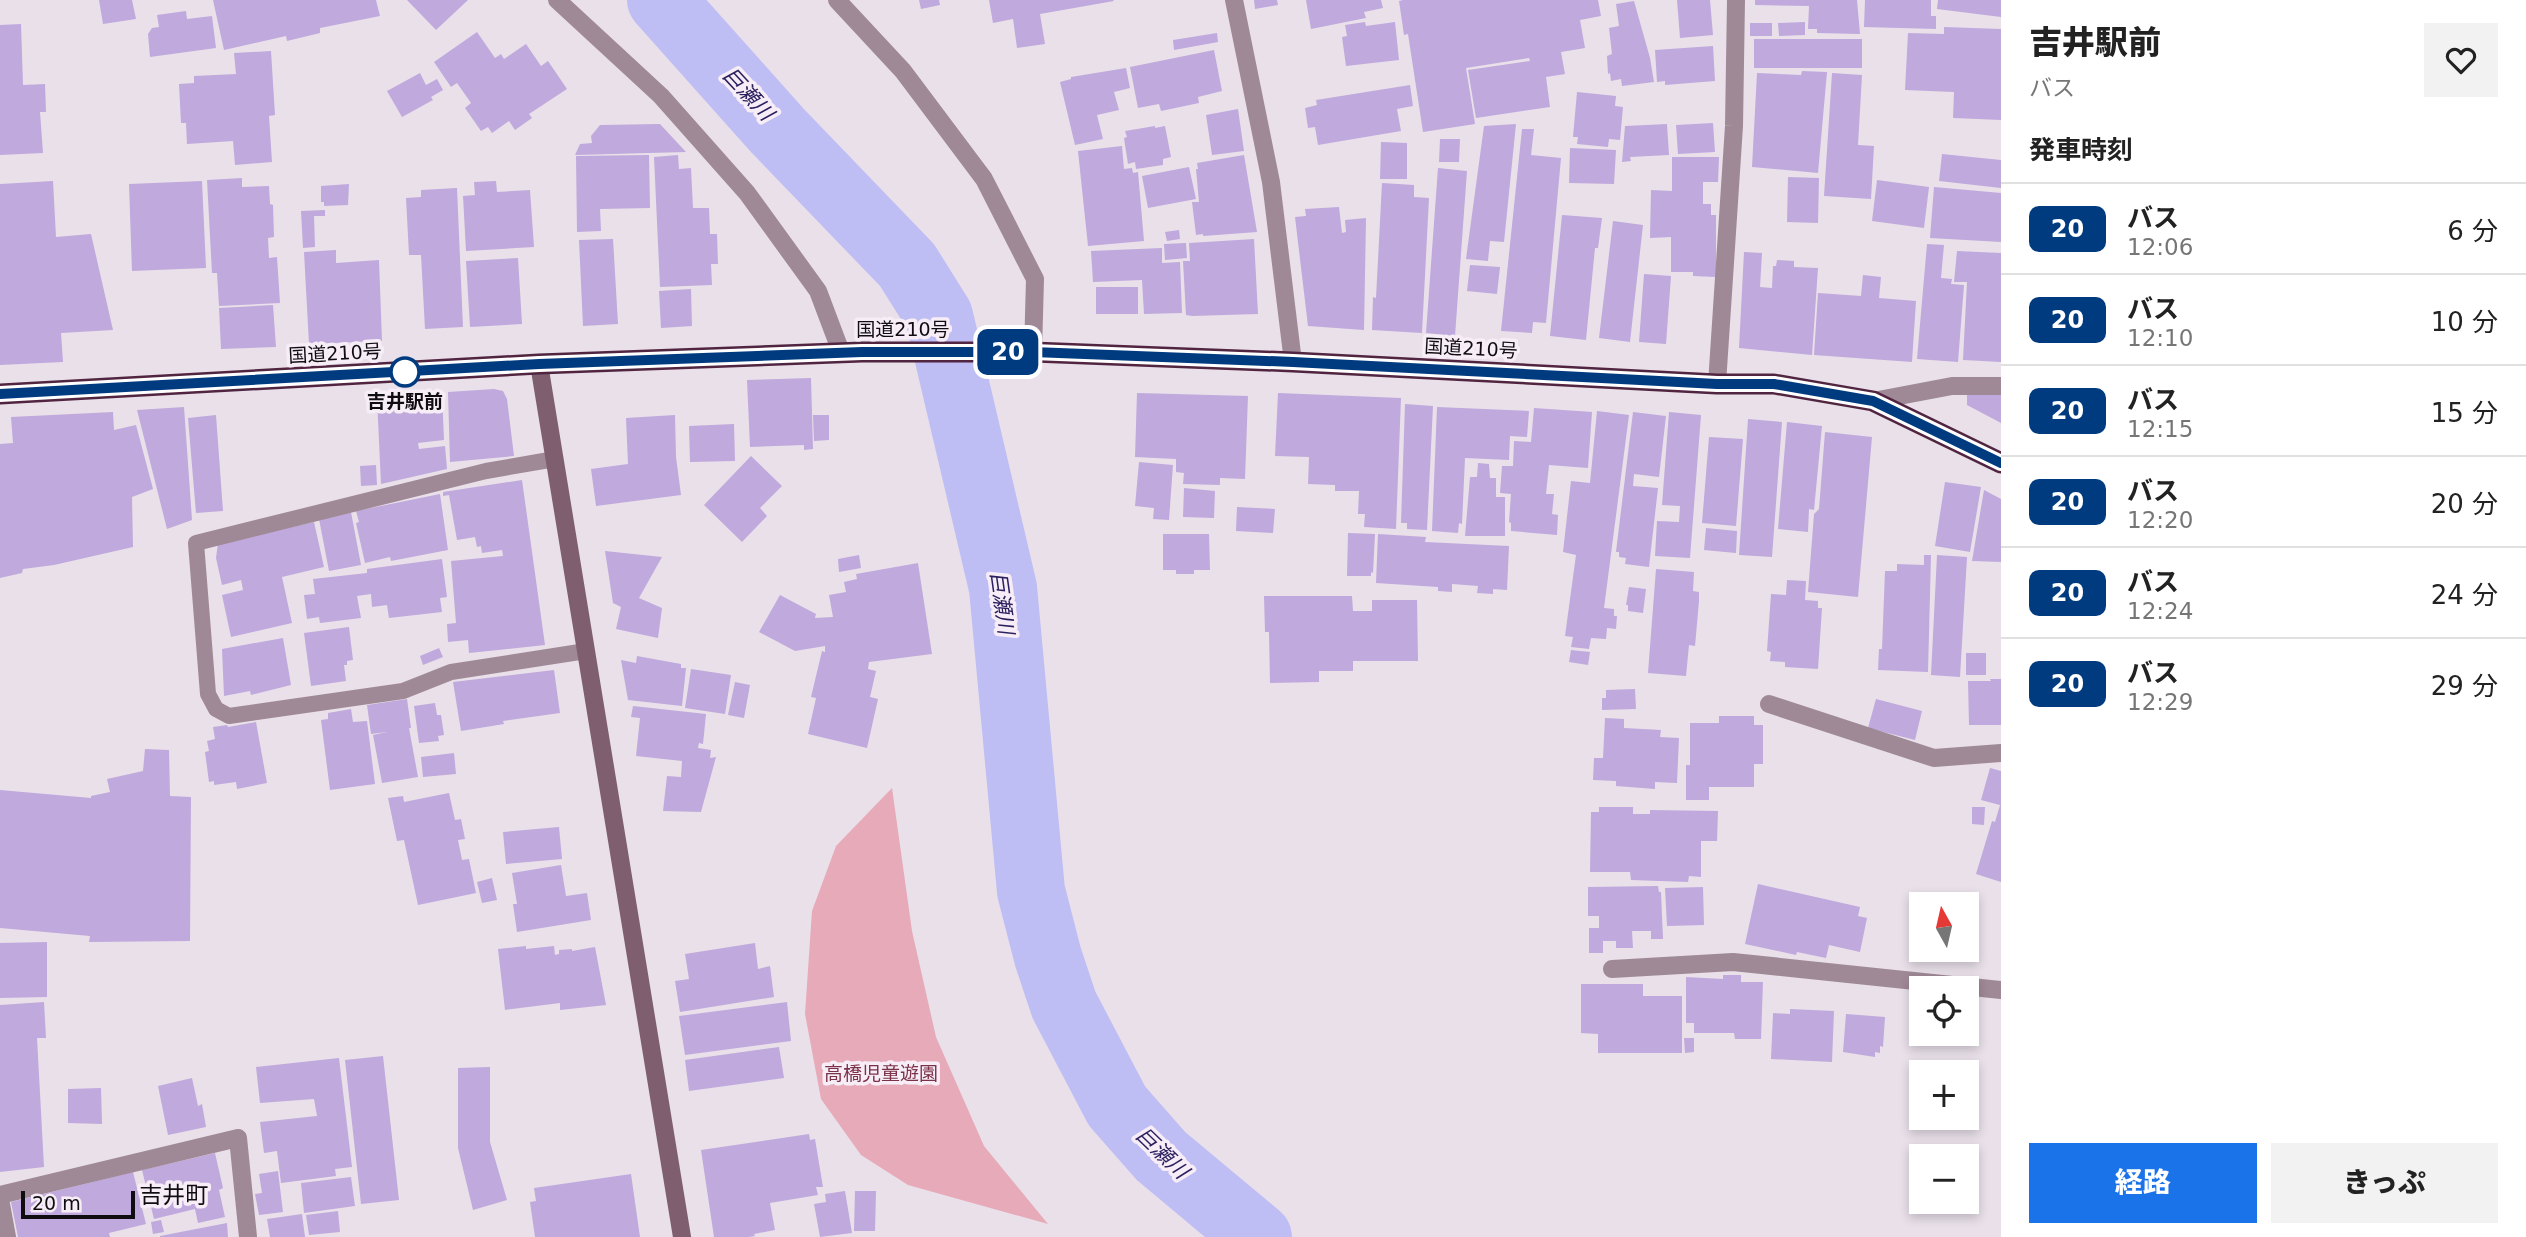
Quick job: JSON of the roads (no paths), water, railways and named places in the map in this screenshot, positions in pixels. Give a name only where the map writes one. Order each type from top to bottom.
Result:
[{"type":"highway","name":"国道210号","points":[[0,394],[539,364],[852,352],[1033,352],[1293,362],[1717,384],[1774,384],[1873,401],[2001,463]]},
{"type":"street","points":[[557,0],[661,96],[747,193],[818,292],[852,352]]},
{"type":"street","points":[[838,0],[903,71],[984,179],[1035,279],[1033,352]]},
{"type":"street","points":[[1234,0],[1271,182],[1293,362]]},
{"type":"street","points":[[1717,384],[1734,126],[1736,0]]},
{"type":"street","points":[[539,364],[682,1237]]},
{"type":"street","points":[[1873,401],[1952,386],[2001,386]]},
{"type":"street","points":[[1769,704],[1934,758],[2001,753]]},
{"type":"street","points":[[1612,969],[1733,962],[2001,990]]},
{"type":"street","points":[[7,1237],[0,1197],[239,1138],[248,1237]]},
{"type":"lane","points":[[555,459],[486,471],[196,543],[208,694],[216,709],[229,716],[403,691],[452,672],[586,651]]},
{"type":"waterway","name":"巨瀬川","points":[[661,0],[777,130],[907,265],[939,316],[1003,588],[1031,891],[1064,1005],[1117,1106],[1161,1156],[1258,1237]]},
{"type":"place","name":"吉井駅前","points":[[405,372]]},
{"type":"district","name":"吉井町","points":[[174,1195]]},
{"type":"park label","name":"高橋児童遊園","points":[[881,1073]]}]
